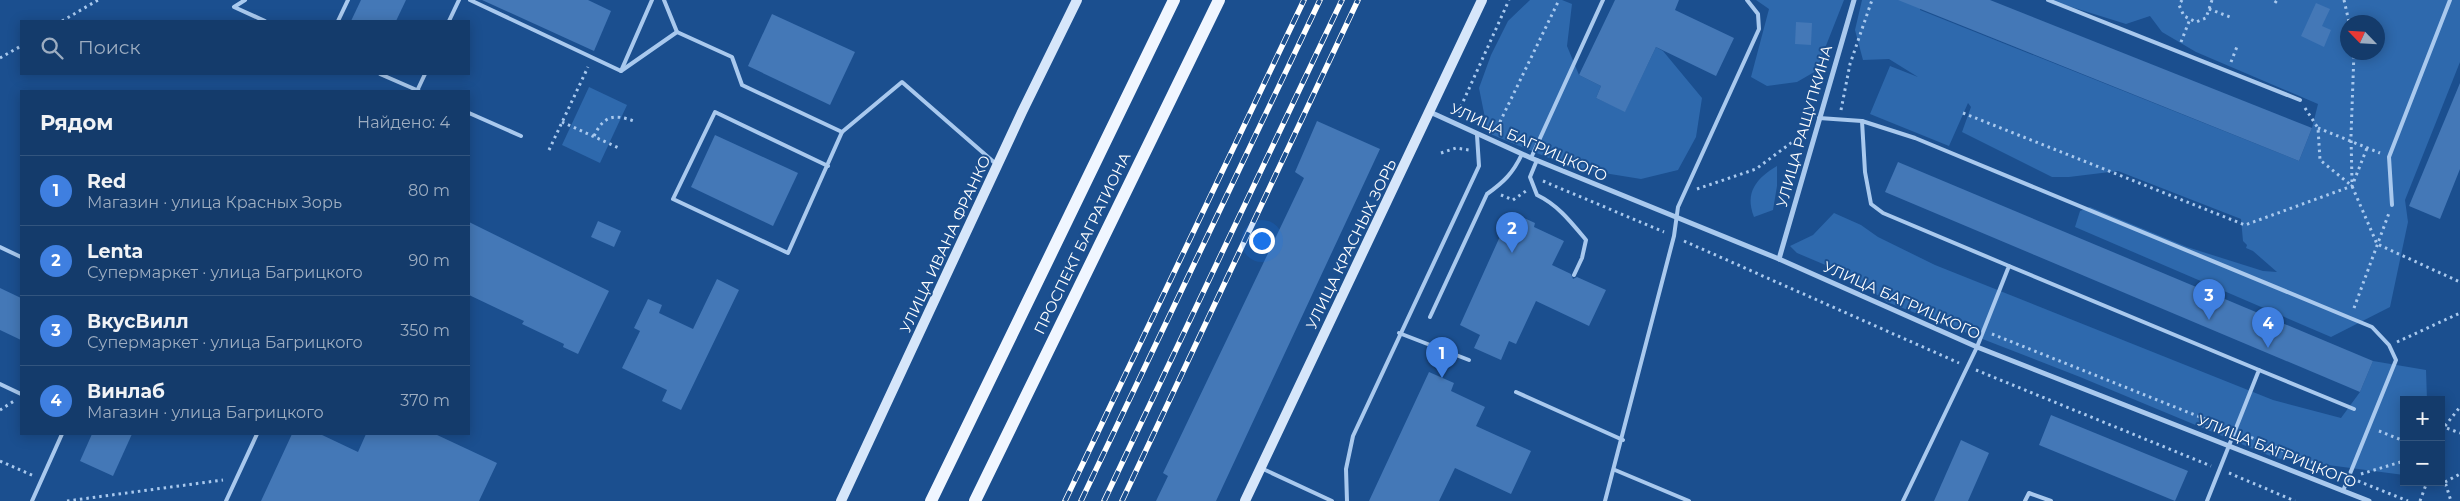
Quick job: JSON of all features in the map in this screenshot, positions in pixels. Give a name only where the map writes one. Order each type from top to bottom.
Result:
[{"type":"main road","name":"ПРОСПЕКТ БАГРАТИОНА","points":[[931,501],[1174,0]]},
{"type":"main road","name":"ПРОСПЕКТ БАГРАТИОНА","points":[[975,501],[1219,0]]},
{"type":"street","name":"УЛИЦА ИВАНА ФРАНКО","points":[[841,501],[1077,0]]},
{"type":"street","name":"УЛИЦА КРАСНЫХ ЗОРЬ","points":[[1245,501],[1482,0]]},
{"type":"street","name":"УЛИЦА РАЩУПКИНА","points":[[1779,259],[1854,0]]},
{"type":"street","name":"УЛИЦА БАГРИЦКОГО","points":[[1430,112],[1477,135],[1779,259],[1978,347],[2369,501]]},
{"type":"lane","points":[[245,0],[234,7],[263,20]]},
{"type":"lane","points":[[338,20],[348,0]]},
{"type":"lane","points":[[449,20],[459,0]]},
{"type":"lane","points":[[470,0],[621,71]]},
{"type":"lane","points":[[621,71],[652,0]]},
{"type":"lane","points":[[664,0],[677,32],[732,57],[742,85],[842,132]]},
{"type":"lane","points":[[1574,275],[1582,258],[1586,240],[1567,217],[1550,202],[1537,195],[1530,177],[1534,159],[1603,0]]},
{"type":"lane","points":[[1605,501],[1623,440],[1674,236],[1678,207],[1759,29],[1758,14],[1747,0]]},
{"type":"lane","points":[[2048,0],[2300,100]]},
{"type":"lane","points":[[2392,205],[2389,157],[2450,0]]},
{"type":"lane","points":[[621,71],[677,32]]},
{"type":"lane","points":[[382,75],[416,90]]},
{"type":"lane","points":[[418,90],[425,75]]},
{"type":"lane","points":[[828,166],[715,112],[673,199],[788,253],[828,166],[842,132],[902,82],[998,165]]},
{"type":"lane","points":[[470,113],[521,136]]},
{"type":"lane","points":[[1820,118],[1862,121],[1914,138],[2372,327],[2389,345],[2396,360],[2343,491]]},
{"type":"lane","points":[[1862,121],[1865,172],[1871,204],[1883,213],[2354,409]]},
{"type":"lane","points":[[1348,501],[1346,469],[1353,436],[1479,166],[1477,135]]},
{"type":"lane","points":[[1430,316],[1487,194],[1504,183],[1512,173],[1522,154]]},
{"type":"lane","points":[[0,247],[20,257]]},
{"type":"lane","points":[[1903,501],[1978,347],[2009,266]]},
{"type":"lane","points":[[1400,333],[1470,360]]},
{"type":"lane","points":[[2207,501],[2228,444],[2259,370]]},
{"type":"lane","points":[[0,384],[20,394]]},
{"type":"lane","points":[[1516,392],[1623,440]]},
{"type":"lane","points":[[32,501],[62,435]]},
{"type":"lane","points":[[226,501],[257,435]]},
{"type":"lane","points":[[1261,468],[1332,501]]},
{"type":"lane","points":[[1615,470],[1689,501]]},
{"type":"lane","points":[[2025,501],[2029,493],[2051,501]]},
{"type":"path","points":[[64,20],[98,0]]},
{"type":"path","points":[[1454,123],[1509,0]]},
{"type":"path","points":[[1497,128],[1559,0]]},
{"type":"path","points":[[1839,119],[1850,64],[1872,0]]},
{"type":"path","points":[[2182,0],[2179,5],[2184,16],[2196,22],[2206,18],[2212,0]]},
{"type":"path","points":[[2344,0],[2347,15]]},
{"type":"path","points":[[2209,9],[2230,17]]},
{"type":"path","points":[[2178,52],[2190,19]]},
{"type":"path","points":[[2227,71],[2238,44]]},
{"type":"path","points":[[0,58],[20,47]]},
{"type":"path","points":[[549,150],[592,58]]},
{"type":"path","points":[[2354,60],[2352,186],[2376,244],[2460,282]]},
{"type":"path","points":[[2300,100],[2318,128],[2320,160],[2352,186]]},
{"type":"path","points":[[1963,113],[2245,225],[2352,186],[2367,148]]},
{"type":"path","points":[[594,136],[599,125],[610,117],[616,115],[634,121]]},
{"type":"path","points":[[1691,191],[1756,169],[1809,130],[1820,118]]},
{"type":"path","points":[[562,122],[621,149]]},
{"type":"path","points":[[2318,128],[2389,157]]},
{"type":"path","points":[[2350,318],[2392,205]]},
{"type":"path","points":[[1674,236],[1967,367],[2295,501]]},
{"type":"path","points":[[2389,345],[2460,313]]},
{"type":"path","points":[[1984,331],[2408,501]]},
{"type":"path","points":[[2445,424],[2460,407]]},
{"type":"path","points":[[2445,427],[2460,433]]},
{"type":"path","points":[[2370,428],[2400,439]]},
{"type":"path","points":[[0,461],[42,480]]},
{"type":"path","points":[[2349,478],[2400,462]]},
{"type":"path","points":[[2445,480],[2460,474]]},
{"type":"path","points":[[67,501],[236,478]]},
{"type":"path","points":[[2420,501],[2426,486]]},
{"type":"path","points":[[2445,486],[2451,501]]},
{"type":"shaded area","points":[[1530,0],[1562,0],[1572,4],[1567,46],[1579,75],[1601,86],[1596,98],[1625,111],[1656,47],[1663,51],[1702,98],[1696,137],[1678,170],[1641,179],[1573,168],[1488,133],[1479,88],[1491,55],[1508,21]]},
{"type":"shaded area","points":[[1756,0],[1844,0],[1816,71],[1797,82],[1767,86],[1751,77],[1769,9]]},
{"type":"shaded area","points":[[1862,0],[1923,0],[1920,10],[2299,161],[2312,128],[2318,104],[2196,52],[2162,32],[2150,16],[2126,24],[2049,0],[2460,0],[2460,62],[2405,200],[2408,222],[2390,307],[2331,337],[2075,227],[2080,211],[2090,207],[2187,247],[2263,271],[2277,272],[2253,251],[2246,248],[2247,245],[2243,241],[2241,219],[2118,171],[2069,177],[2052,177],[1962,132],[1971,107],[1968,103],[1949,146],[1870,114],[1890,66],[1918,77],[1889,59],[1863,60],[1855,30]]},
{"type":"shaded area","points":[[589,87],[627,105],[600,163],[562,145]]},
{"type":"shaded area","points":[[1777,166],[1777,186],[1773,210],[1754,217],[1751,200],[1754,187],[1758,181]]},
{"type":"shaded area","points":[[1834,213],[1861,225],[1878,237],[1935,265],[2273,400],[2341,418],[2360,392],[2373,361],[2426,370],[2427,396],[2400,396],[2400,474],[2275,458],[2080,377],[1887,302],[1849,275],[1797,253],[1790,246],[1813,235]]},
{"type":"building","points":[[361,0],[406,0],[396,20],[351,20]]},
{"type":"building","points":[[482,0],[588,0],[611,11],[594,51]]},
{"type":"building","points":[[1615,0],[1679,0],[1675,10],[1734,38],[1716,76],[1656,47],[1625,112],[1596,98],[1601,86],[1579,75]]},
{"type":"building","points":[[1898,0],[1990,0],[2312,128],[2299,161]]},
{"type":"building","points":[[2316,3],[2330,9],[2322,26],[2331,30],[2324,47],[2301,36]]},
{"type":"building","points":[[772,14],[855,52],[830,105],[748,66]]},
{"type":"building","points":[[1796,22],[1812,23],[1811,45],[1795,44]]},
{"type":"building","points":[[2460,83],[2460,169],[2440,219],[2409,206]]},
{"type":"building","points":[[1317,121],[1380,149],[1216,501],[1156,501],[1168,476],[1163,473],[1304,178],[1295,172]]},
{"type":"building","points":[[715,135],[798,173],[773,226],[691,187]]},
{"type":"building","points":[[1898,162],[2373,361],[2360,392],[1885,192]]},
{"type":"building","points":[[1511,212],[1535,223],[1534,227],[1564,241],[1552,265],[1571,274],[1573,279],[1577,277],[1606,290],[1589,326],[1536,301],[1516,344],[1509,341],[1501,360],[1474,348],[1480,335],[1460,325]]},
{"type":"building","points":[[598,221],[621,231],[614,247],[591,237]]},
{"type":"building","points":[[470,222],[609,291],[578,354],[563,347],[564,344],[522,324],[524,321],[470,295]]},
{"type":"building","points":[[717,279],[739,290],[681,410],[662,401],[667,390],[622,368],[640,331],[634,328],[648,299],[662,305],[659,313],[693,329]]},
{"type":"building","points":[[0,288],[20,298],[20,340],[0,330]]},
{"type":"building","points":[[1429,372],[1454,383],[1451,391],[1485,407],[1476,426],[1531,451],[1511,494],[1455,468],[1439,501],[1369,501]]},
{"type":"building","points":[[2051,415],[2188,471],[2175,501],[2039,445]]},
{"type":"building","points":[[92,435],[132,435],[113,476],[80,461]]},
{"type":"building","points":[[292,435],[322,435],[358,452],[366,435],[437,435],[497,463],[479,501],[261,501]]},
{"type":"building","points":[[1961,440],[1989,453],[1968,501],[1934,501]]},
{"type":"railway","points":[[1065,501],[1304,0]]},
{"type":"railway","points":[[1081,501],[1320,0]]},
{"type":"railway","points":[[1104,501],[1342,0]]},
{"type":"railway","points":[[1122,501],[1358,0]]},
{"type":"place","name":"Lenta","points":[[1512,253]]},
{"type":"place","name":"ВкусВилл","points":[[2209,320]]},
{"type":"place","name":"Винлаб","points":[[2268,348]]},
{"type":"place","name":"Red","points":[[1442,378]]}]
